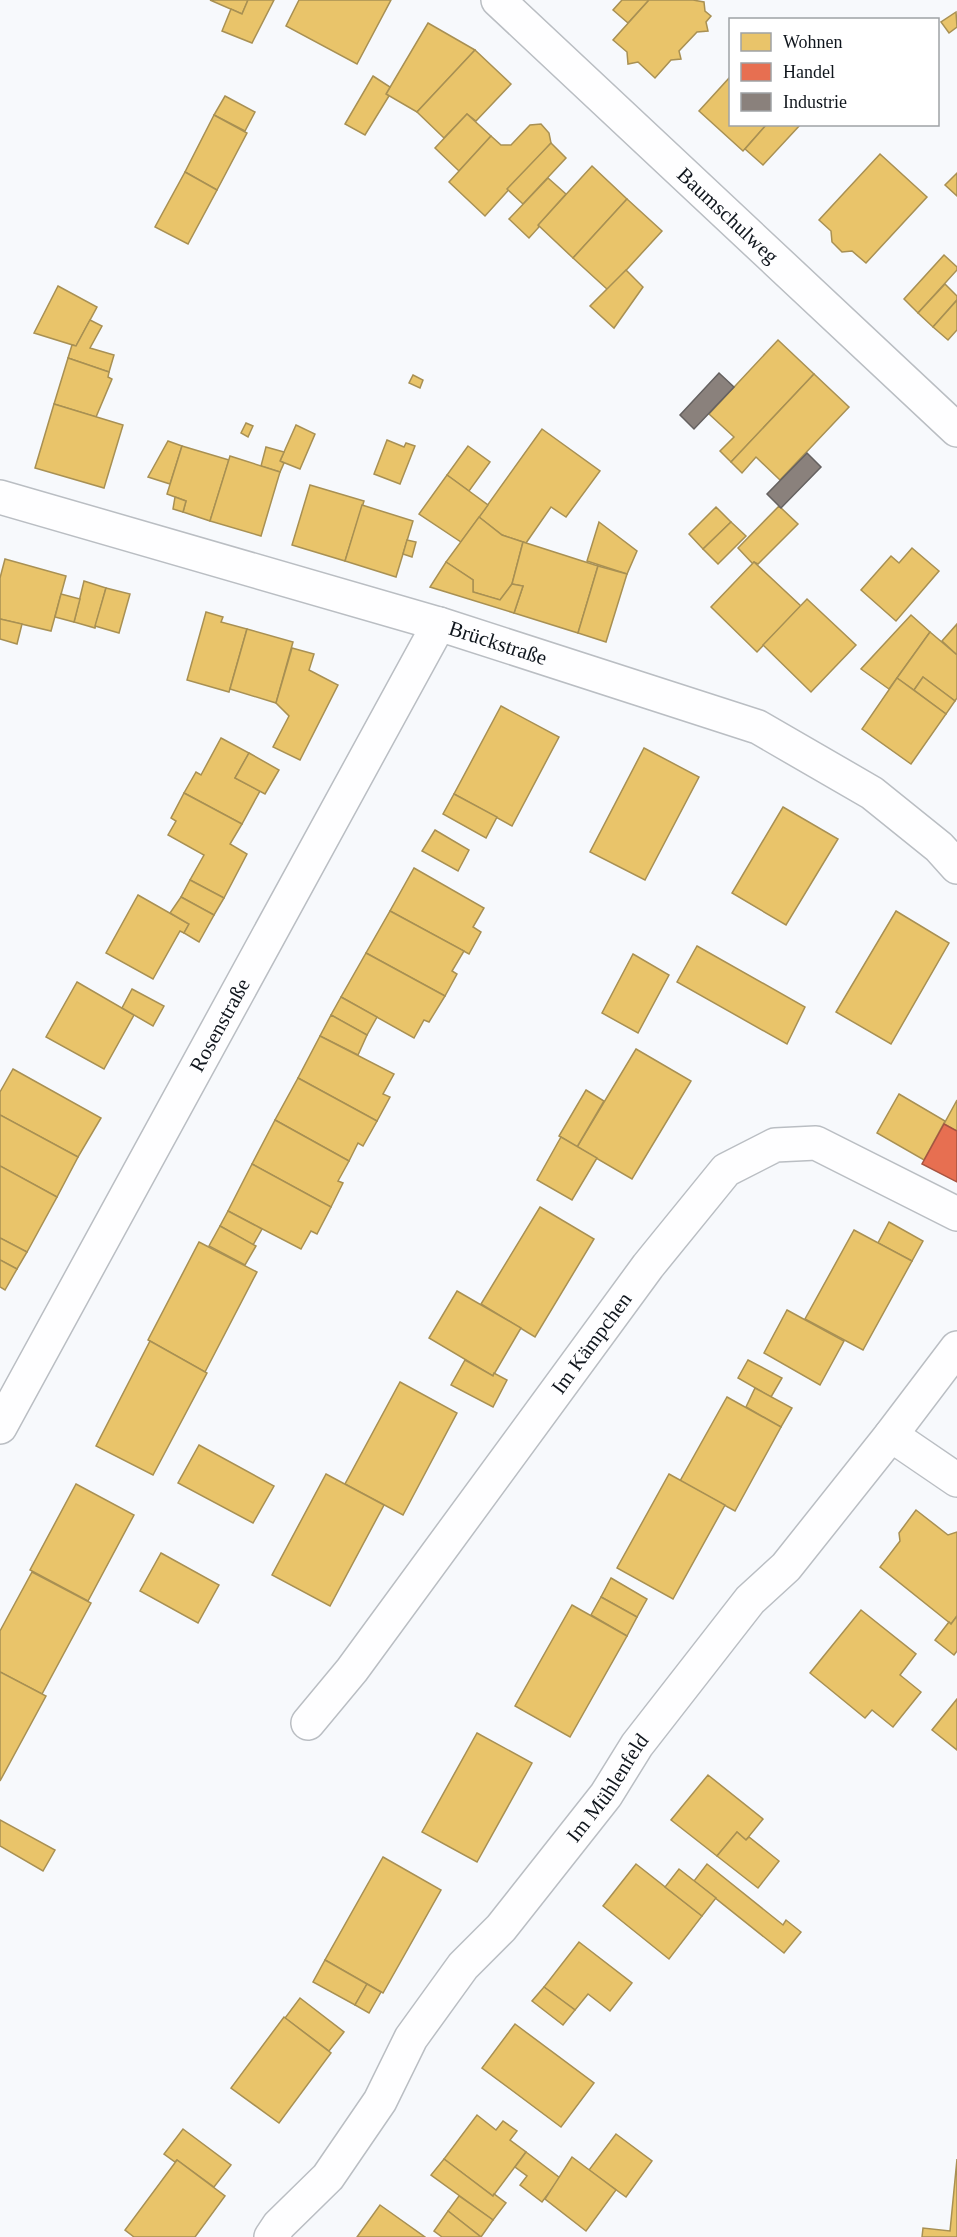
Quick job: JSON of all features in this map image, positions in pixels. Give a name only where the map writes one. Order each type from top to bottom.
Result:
[{"type":"street","name":"Baumschulweg","points":[[498,0],[957,430]]},
{"type":"street","name":"Brückstraße","points":[[0,497],[439,624],[758,727],[872,793],[951,847]]},
{"type":"street","name":"Rosenstraße","points":[[0,1427],[439,624]]},
{"type":"street","name":"Im Kämpchen","points":[[308,1723],[351,1670],[648,1266],[726,1170],[775,1145],[816,1143],[957,1214]]},
{"type":"street","name":"Im Mühlenfeld","points":[[271,2237],[279,2225],[328,2176],[380,2101],[411,2038],[463,1966],[501,1928],[606,1796],[637,1745],[750,1600],[786,1568],[957,1348]]},
{"type":"street","points":[[891,1435],[957,1480]]},
{"type":"building: Wohnen","points":[[210,0],[248,0],[242,14]]},
{"type":"building: Wohnen","points":[[248,0],[274,0],[252,43],[222,31],[231,9],[242,14]]},
{"type":"building: Wohnen","points":[[299,0],[391,0],[357,64],[286,26]]},
{"type":"building: Wohnen","points":[[622,0],[649,0],[628,23],[613,10]]},
{"type":"building: Wohnen","points":[[649,0],[704,2],[705,11],[711,16],[706,22],[708,31],[697,32],[679,51],[681,59],[671,60],[655,78],[638,62],[628,64],[627,52],[613,40]]},
{"type":"building: Wohnen","points":[[956,12],[957,27],[949,33],[941,22]]},
{"type":"building: Wohnen","points":[[428,23],[475,50],[417,112],[386,94]]},
{"type":"building: Wohnen","points":[[475,50],[511,84],[476,121],[467,114],[444,138],[417,112]]},
{"type":"building: Wohnen","points":[[373,76],[390,87],[386,94],[389,96],[365,135],[345,124]]},
{"type":"building: Wohnen","points":[[729,78],[729,126],[765,126],[743,151],[699,111]]},
{"type":"building: Wohnen","points":[[225,96],[255,112],[245,131],[214,115]]},
{"type":"building: Wohnen","points":[[467,114],[491,136],[459,171],[435,148]]},
{"type":"building: Wohnen","points":[[214,115],[247,133],[217,190],[185,172]]},
{"type":"building: Wohnen","points":[[541,124],[549,133],[551,143],[485,216],[449,182],[491,136],[501,145],[511,145],[530,125]]},
{"type":"building: Wohnen","points":[[765,126],[799,126],[763,165],[745,149]]},
{"type":"building: Wohnen","points":[[551,143],[566,158],[523,204],[507,189]]},
{"type":"building: Wohnen","points":[[880,154],[927,197],[866,263],[852,251],[842,252],[832,242],[831,231],[819,220]]},
{"type":"building: Wohnen","points":[[592,166],[627,199],[573,258],[538,225]]},
{"type":"building: Wohnen","points":[[185,172],[217,190],[188,244],[155,227]]},
{"type":"building: Wohnen","points":[[957,173],[957,196],[945,185]]},
{"type":"building: Wohnen","points":[[548,178],[566,194],[529,238],[509,219]]},
{"type":"building: Wohnen","points":[[627,199],[662,231],[608,290],[573,258]]},
{"type":"building: Wohnen","points":[[944,255],[957,267],[957,270],[918,313],[904,299]]},
{"type":"building: Wohnen","points":[[626,270],[643,287],[614,328],[590,306]]},
{"type":"building: Wohnen","points":[[945,284],[957,296],[957,300],[933,327],[918,313]]},
{"type":"building: Wohnen","points":[[58,286],[97,307],[76,346],[34,333]]},
{"type":"building: Wohnen","points":[[957,300],[957,330],[948,340],[933,327]]},
{"type":"building: Wohnen","points":[[90,320],[102,326],[90,348],[114,355],[109,372],[68,358],[72,345],[76,346]]},
{"type":"building: Wohnen","points":[[778,340],[814,374],[731,462],[720,451],[734,437],[709,414]]},
{"type":"building: Wohnen","points":[[68,358],[109,372],[108,377],[112,379],[96,417],[54,404]]},
{"type":"building: Wohnen","points":[[814,374],[849,407],[780,480],[756,457],[742,473],[731,462]]},
{"type":"building: Wohnen","points":[[413,375],[423,380],[420,388],[409,383]]},
{"type":"building: Wohnen","points":[[54,404],[123,425],[104,488],[35,468]]},
{"type":"building: Wohnen","points":[[246,423],[253,426],[248,437],[241,433]]},
{"type":"building: Wohnen","points":[[296,425],[315,434],[300,469],[280,461]]},
{"type":"building: Wohnen","points":[[542,429],[600,471],[566,517],[551,507],[526,543],[502,535],[479,517]]},
{"type":"building: Wohnen","points":[[387,440],[404,447],[406,443],[415,446],[400,484],[374,474]]},
{"type":"building: Wohnen","points":[[168,441],[182,446],[170,484],[148,477]]},
{"type":"building: Wohnen","points":[[182,446],[229,460],[210,521],[183,512],[186,501],[167,494]]},
{"type":"building: Wohnen","points":[[468,446],[490,462],[469,491],[447,475]]},
{"type":"building: Wohnen","points":[[266,447],[284,452],[280,461],[284,463],[280,472],[261,466]]},
{"type":"building: Wohnen","points":[[230,456],[280,472],[261,536],[210,521]]},
{"type":"building: Wohnen","points":[[447,475],[488,505],[461,542],[419,514]]},
{"type":"building: Wohnen","points":[[310,485],[364,501],[345,561],[292,545]]},
{"type":"building: Wohnen","points":[[175,497],[186,501],[183,512],[173,509]]},
{"type":"building: Wohnen","points":[[362,505],[413,521],[396,577],[345,561]]},
{"type":"building: Wohnen","points":[[779,506],[798,524],[758,564],[754,562],[753,564],[738,548]]},
{"type":"building: Wohnen","points":[[716,507],[731,522],[703,549],[689,534]]},
{"type":"building: Wohnen","points":[[479,517],[502,535],[523,542],[512,584],[500,600],[473,592],[473,580],[446,562]]},
{"type":"building: Wohnen","points":[[599,522],[637,551],[627,574],[587,561]]},
{"type":"building: Wohnen","points":[[731,522],[746,536],[718,564],[703,549]]},
{"type":"building: Wohnen","points":[[407,540],[416,542],[412,557],[403,554]]},
{"type":"building: Wohnen","points":[[523,542],[598,566],[578,633],[514,613],[523,586],[512,584]]},
{"type":"building: Wohnen","points":[[912,548],[939,571],[896,621],[861,590],[891,556],[899,563]]},
{"type":"building: Wohnen","points":[[5,559],[66,576],[51,631],[0,619],[0,578]]},
{"type":"building: Wohnen","points":[[446,562],[473,580],[473,592],[500,600],[512,584],[523,586],[514,613],[430,587]]},
{"type":"building: Wohnen","points":[[754,562],[801,606],[757,652],[711,607]]},
{"type":"building: Wohnen","points":[[598,566],[627,574],[606,642],[578,633]]},
{"type":"building: Wohnen","points":[[84,581],[106,588],[95,628],[74,622]]},
{"type":"building: Wohnen","points":[[106,588],[130,594],[119,633],[95,626]]},
{"type":"building: Wohnen","points":[[61,594],[80,599],[74,622],[55,617]]},
{"type":"building: Wohnen","points":[[807,599],[856,645],[811,692],[763,645]]},
{"type":"building: Wohnen","points":[[206,612],[223,617],[221,622],[247,629],[229,692],[187,680]]},
{"type":"building: Wohnen","points":[[911,615],[930,632],[889,689],[861,669]]},
{"type":"building: Wohnen","points":[[0,619],[22,624],[17,644],[0,639]]},
{"type":"building: Wohnen","points":[[957,624],[957,655],[942,641]]},
{"type":"building: Wohnen","points":[[247,629],[293,642],[276,703],[230,689]]},
{"type":"building: Wohnen","points":[[930,632],[957,655],[957,698],[955,701],[923,677],[914,690],[897,678]]},
{"type":"building: Wohnen","points":[[292,648],[314,654],[309,670],[338,685],[300,760],[273,747],[289,716],[276,703]]},
{"type":"building: Wohnen","points":[[923,677],[955,701],[946,714],[914,690]]},
{"type":"building: Wohnen","points":[[897,678],[946,714],[911,764],[862,729]]},
{"type":"building: Wohnen","points":[[501,706],[559,737],[512,826],[454,794]]},
{"type":"building: Wohnen","points":[[221,738],[249,753],[235,778],[260,791],[242,824],[184,793],[196,772],[201,775]]},
{"type":"building: Wohnen","points":[[644,748],[699,777],[645,880],[590,852]]},
{"type":"building: Wohnen","points":[[249,753],[279,770],[265,794],[235,778]]},
{"type":"building: Wohnen","points":[[184,793],[242,824],[230,844],[247,854],[224,898],[190,880],[204,855],[168,835],[176,821],[171,818]]},
{"type":"building: Wohnen","points":[[454,794],[497,817],[486,838],[443,814]]},
{"type":"building: Wohnen","points":[[783,807],[838,839],[786,925],[732,893]]},
{"type":"building: Wohnen","points":[[435,830],[469,850],[458,871],[422,851]]},
{"type":"building: Wohnen","points":[[414,868],[484,908],[473,927],[481,932],[469,954],[390,911]]},
{"type":"building: Wohnen","points":[[190,880],[224,898],[214,915],[181,897]]},
{"type":"building: Wohnen","points":[[138,895],[189,924],[184,933],[180,931],[153,979],[106,953]]},
{"type":"building: Wohnen","points":[[181,897],[214,915],[199,942],[184,933],[189,924],[170,913]]},
{"type":"building: Wohnen","points":[[390,911],[464,951],[452,971],[457,974],[445,996],[366,953]]},
{"type":"building: Wohnen","points":[[896,911],[949,943],[891,1044],[836,1012]]},
{"type":"building: Wohnen","points":[[697,946],[805,1007],[787,1044],[677,982]]},
{"type":"building: Wohnen","points":[[366,953],[445,996],[429,1022],[424,1020],[414,1038],[341,997]]},
{"type":"building: Wohnen","points":[[633,954],[669,975],[638,1033],[602,1013]]},
{"type":"building: Wohnen","points":[[77,982],[134,1015],[104,1069],[46,1037]]},
{"type":"building: Wohnen","points":[[132,989],[164,1006],[153,1026],[122,1008]]},
{"type":"building: Wohnen","points":[[341,997],[377,1017],[367,1035],[331,1015]]},
{"type":"building: Wohnen","points":[[331,1015],[367,1035],[358,1055],[320,1036]]},
{"type":"building: Wohnen","points":[[320,1036],[394,1074],[383,1094],[390,1097],[377,1121],[298,1078]]},
{"type":"building: Wohnen","points":[[636,1049],[691,1081],[632,1179],[577,1147]]},
{"type":"building: Wohnen","points":[[13,1069],[101,1118],[78,1157],[0,1115],[0,1092]]},
{"type":"building: Wohnen","points":[[298,1078],[377,1121],[363,1146],[358,1143],[349,1161],[275,1120]]},
{"type":"building: Wohnen","points":[[586,1090],[604,1101],[577,1147],[559,1136]]},
{"type":"building: Wohnen","points":[[899,1094],[945,1121],[924,1160],[877,1133]]},
{"type":"building: Wohnen","points":[[957,1100],[957,1131],[944,1124]]},
{"type":"building: Wohnen","points":[[0,1115],[78,1157],[57,1197],[0,1166]]},
{"type":"building: Wohnen","points":[[275,1120],[349,1161],[338,1181],[343,1183],[331,1207],[252,1164]]},
{"type":"building: Wohnen","points":[[561,1137],[597,1158],[572,1200],[537,1180]]},
{"type":"building: Wohnen","points":[[252,1164],[331,1207],[317,1234],[311,1231],[301,1249],[228,1211]]},
{"type":"building: Wohnen","points":[[0,1166],[57,1197],[27,1252],[0,1238]]},
{"type":"building: Wohnen","points":[[540,1207],[594,1239],[535,1337],[481,1304]]},
{"type":"building: Wohnen","points":[[228,1211],[262,1229],[253,1245],[220,1226]]},
{"type":"building: Wohnen","points":[[889,1222],[923,1241],[912,1261],[878,1243]]},
{"type":"building: Wohnen","points":[[220,1226],[256,1246],[245,1265],[209,1246]]},
{"type":"building: Wohnen","points":[[854,1230],[912,1261],[863,1350],[805,1319]]},
{"type":"building: Wohnen","points":[[0,1238],[27,1252],[17,1269],[0,1260]]},
{"type":"building: Wohnen","points":[[199,1242],[257,1272],[205,1372],[148,1340]]},
{"type":"building: Wohnen","points":[[0,1260],[17,1269],[5,1290],[0,1287]]},
{"type":"building: Wohnen","points":[[457,1291],[521,1328],[493,1376],[429,1338]]},
{"type":"building: Wohnen","points":[[787,1310],[844,1341],[820,1385],[764,1353]]},
{"type":"building: Wohnen","points":[[150,1341],[207,1373],[153,1475],[96,1446]]},
{"type":"building: Wohnen","points":[[465,1360],[493,1376],[494,1373],[507,1380],[493,1407],[451,1385]]},
{"type":"building: Wohnen","points":[[748,1360],[782,1378],[771,1397],[738,1378]]},
{"type":"building: Wohnen","points":[[400,1382],[457,1413],[403,1515],[345,1484]]},
{"type":"building: Wohnen","points":[[755,1388],[792,1408],[781,1427],[746,1407]]},
{"type":"building: Wohnen","points":[[727,1397],[781,1427],[735,1511],[680,1481]]},
{"type":"building: Wohnen","points":[[199,1445],[274,1486],[253,1523],[178,1483]]},
{"type":"building: Wohnen","points":[[326,1474],[384,1505],[330,1606],[272,1575]]},
{"type":"building: Wohnen","points":[[669,1474],[725,1505],[673,1599],[617,1568]]},
{"type":"building: Wohnen","points":[[76,1484],[134,1515],[88,1601],[30,1570]]},
{"type":"building: Wohnen","points":[[916,1510],[948,1535],[957,1532],[957,1616],[951,1624],[880,1567],[900,1541],[899,1533]]},
{"type":"building: Wohnen","points":[[161,1553],[219,1585],[198,1623],[140,1591]]},
{"type":"building: Wohnen","points":[[32,1572],[91,1603],[42,1694],[0,1672],[0,1631]]},
{"type":"building: Wohnen","points":[[611,1578],[647,1599],[637,1617],[601,1597]]},
{"type":"building: Wohnen","points":[[601,1597],[637,1617],[627,1636],[591,1615]]},
{"type":"building: Wohnen","points":[[572,1605],[627,1636],[570,1737],[515,1706]]},
{"type":"building: Wohnen","points":[[861,1610],[916,1654],[900,1675],[921,1692],[893,1727],[872,1710],[865,1718],[810,1673]]},
{"type":"building: Wohnen","points":[[957,1616],[957,1651],[954,1655],[935,1640],[949,1622],[951,1624]]},
{"type":"building: Wohnen","points":[[0,1672],[46,1696],[0,1781]]},
{"type":"building: Wohnen","points":[[957,1699],[957,1750],[932,1730]]},
{"type":"building: Wohnen","points":[[477,1733],[532,1763],[477,1862],[422,1832]]},
{"type":"building: Wohnen","points":[[708,1775],[763,1819],[746,1840],[737,1832],[717,1856],[671,1820]]},
{"type":"building: Wohnen","points":[[0,1820],[55,1850],[43,1871],[0,1846]]},
{"type":"building: Wohnen","points":[[737,1832],[746,1840],[749,1837],[779,1861],[758,1888],[717,1856]]},
{"type":"building: Wohnen","points":[[383,1857],[441,1890],[383,1993],[325,1960]]},
{"type":"building: Wohnen","points":[[636,1864],[702,1916],[669,1959],[603,1906]]},
{"type":"building: Wohnen","points":[[707,1864],[783,1925],[786,1920],[801,1932],[784,1953],[694,1881]]},
{"type":"building: Wohnen","points":[[679,1869],[716,1898],[702,1916],[665,1887]]},
{"type":"building: Wohnen","points":[[579,1942],[632,1983],[610,2011],[588,1994],[575,2010],[544,1987]]},
{"type":"building: Wohnen","points":[[325,1960],[367,1984],[355,2005],[313,1982]]},
{"type":"building: Wohnen","points":[[367,1984],[381,1992],[369,2013],[355,2005]]},
{"type":"building: Wohnen","points":[[544,1987],[575,2010],[563,2025],[532,2001]]},
{"type":"building: Wohnen","points":[[300,1998],[344,2032],[329,2051],[285,2018]]},
{"type":"building: Wohnen","points":[[284,2017],[331,2053],[279,2123],[231,2088]]},
{"type":"building: Wohnen","points":[[515,2024],[594,2083],[561,2127],[482,2068]]},
{"type":"building: Wohnen","points":[[477,2115],[496,2130],[503,2121],[517,2131],[510,2140],[526,2152],[493,2196],[444,2159]]},
{"type":"building: Wohnen","points":[[183,2129],[231,2165],[214,2187],[177,2160],[175,2162],[164,2154]]},
{"type":"building: Wohnen","points":[[616,2134],[652,2161],[626,2197],[589,2170]]},
{"type":"building: Wohnen","points":[[526,2152],[560,2178],[542,2202],[520,2185],[527,2176],[515,2167]]},
{"type":"building: Wohnen","points":[[572,2157],[616,2190],[586,2231],[545,2199]]},
{"type":"building: Wohnen","points":[[444,2159],[493,2196],[494,2194],[506,2203],[493,2220],[431,2175]]},
{"type":"building: Wohnen","points":[[957,2159],[957,2237],[922,2237],[923,2228],[950,2231]]},
{"type":"building: Wohnen","points":[[177,2160],[225,2196],[195,2237],[134,2237],[125,2230]]},
{"type":"building: Wohnen","points":[[459,2196],[493,2220],[481,2237],[448,2211]]},
{"type":"building: Wohnen","points":[[380,2205],[425,2237],[357,2237]]},
{"type":"building: Wohnen","points":[[448,2211],[481,2237],[442,2237],[434,2231]]},
{"type":"building: Handel","points":[[944,1124],[957,1131],[957,1182],[922,1164]]},
{"type":"building: Industrie","points":[[719,373],[734,387],[694,429],[680,415]]},
{"type":"building: Industrie","points":[[807,453],[821,467],[781,508],[767,494]]}]
